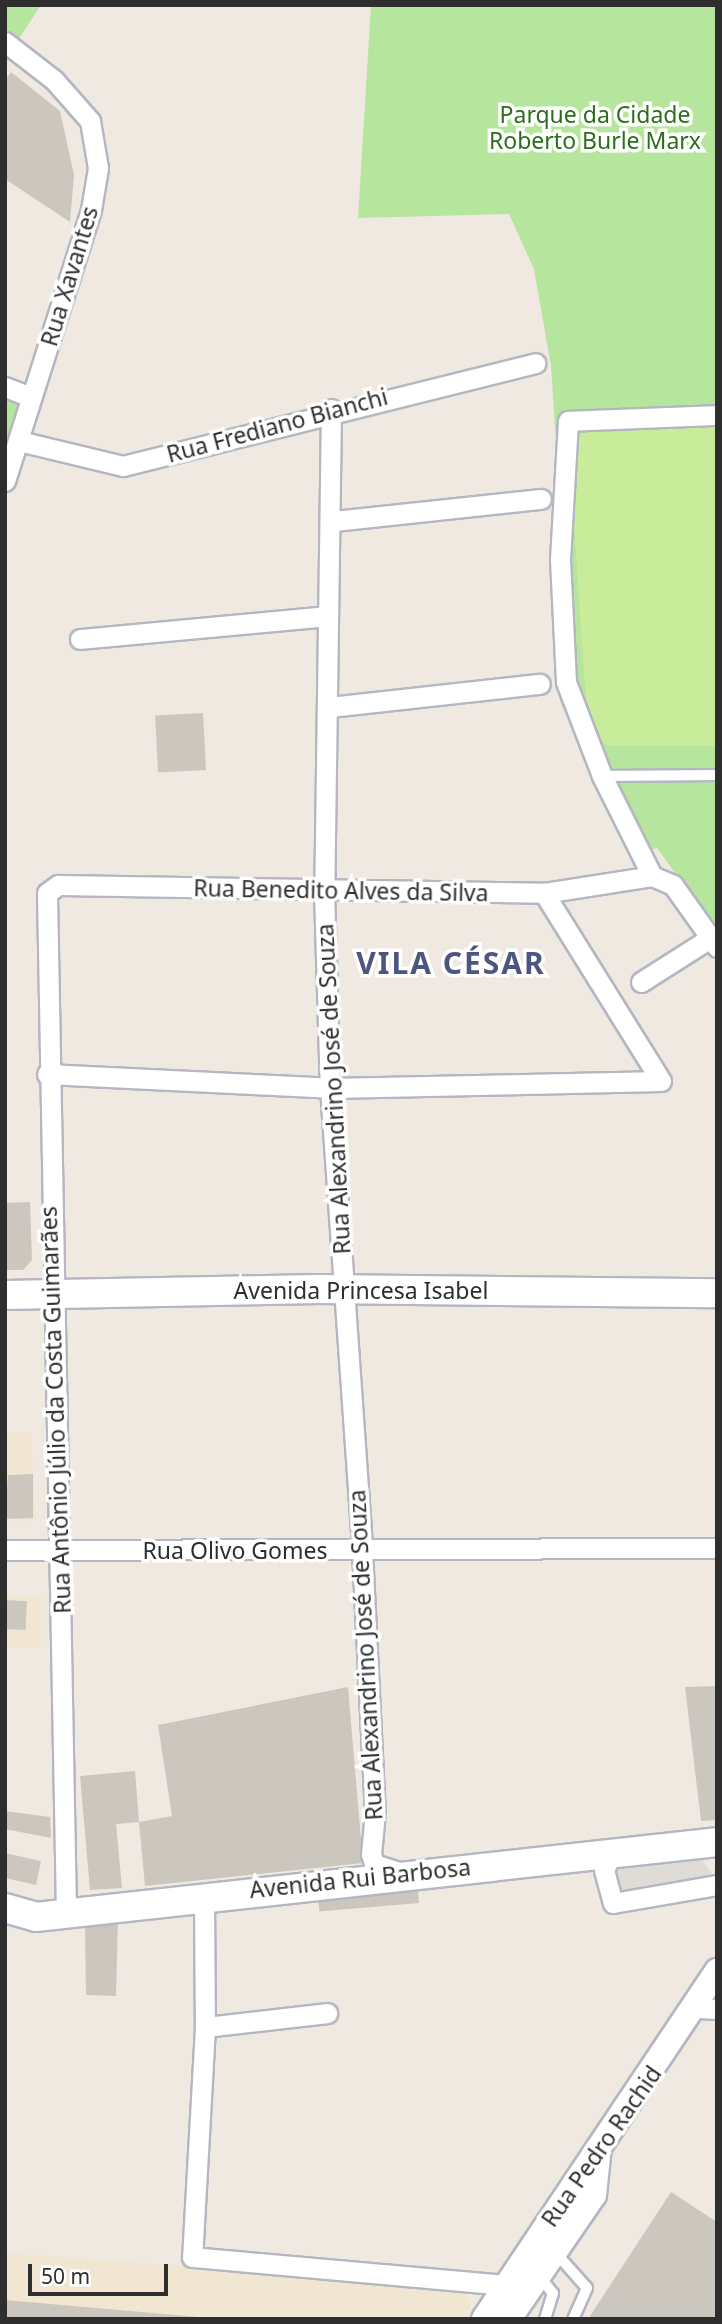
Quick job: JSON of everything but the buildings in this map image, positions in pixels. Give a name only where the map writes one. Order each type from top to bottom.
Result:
[{"type":"main road","name":"Avenida Princesa Isabel","points":[[5,1295],[342,1290],[717,1293]]},
{"type":"main road","name":"Avenida Rui Barbosa","points":[[36,1917],[613,1850],[713,1847]]},
{"type":"main road","points":[[5,1908],[36,1917]]},
{"type":"street","name":"Rua Xavantes","points":[[5,42],[54,80],[90,121],[98,167],[91,211],[5,481]]},
{"type":"street","name":"Rua Frediano Bianchi","points":[[19,441],[123,466],[331,409],[535,363]]},
{"type":"street","points":[[5,387],[31,397]]},
{"type":"street","name":"Rua Alexandrino José de Souza","points":[[331,409],[334,521],[327,617],[330,707],[324,891],[330,1088],[362,1550],[375,1812],[371,1854],[382,1869],[402,1873]]},
{"type":"street","points":[[640,982],[713,942],[673,885],[652,876],[602,776],[566,682],[560,559],[565,430],[568,421],[717,415]]},
{"type":"street","points":[[334,521],[541,499]]},
{"type":"street","points":[[80,639],[327,617]]},
{"type":"street","points":[[330,707],[540,684]]},
{"type":"street","name":"Rua Benedito Alves da Silva","points":[[44,908],[47,893],[58,885],[544,893],[652,876]]},
{"type":"street","points":[[47,1074],[330,1088],[662,1081],[544,893]]},
{"type":"street","name":"Rua Antônio Júlio da Costa Guimarães","points":[[44,908],[66,1912]]},
{"type":"street","name":"Rua Olivo Gomes","points":[[5,1550],[717,1548]]},
{"type":"street","points":[[613,1850],[604,1870],[613,1903],[717,1885]]},
{"type":"street","points":[[204,1896],[205,2027],[192,2257],[505,2285]]},
{"type":"street","name":"Avenida Rui Barbosa","points":[[5,1926],[36,1917]]},
{"type":"street","name":"Rua Pedro Rachid","points":[[484,2319],[600,2147],[707,2008],[717,1971]]},
{"type":"street","points":[[205,2027],[327,2013]]},
{"type":"street","points":[[509,2319],[594,2195],[600,2147]]},
{"type":"lane","points":[[602,776],[717,775]]},
{"type":"lane","points":[[555,2252],[587,2288],[573,2319]]},
{"type":"lane","points":[[538,2276],[553,2293],[545,2319]]},
{"type":"shaded area","points":[[31,1432],[36,1520],[10,1521],[5,1433]]},
{"type":"shaded area","points":[[5,1595],[41,1595],[41,1647],[5,1647]]},
{"type":"shaded area","points":[[702,1858],[717,1882],[623,1898],[615,1891],[614,1869],[620,1863]]},
{"type":"shaded area","points":[[5,2253],[450,2286],[466,2292],[471,2306],[466,2319],[5,2319]]},
{"type":"green space","points":[[5,5],[41,5],[18,40],[5,30]]},
{"type":"green space","name":"Parque da Cidade Roberto Burle Marx","points":[[371,5],[717,5],[717,932],[657,848],[632,857],[560,701],[560,503],[551,366],[534,269],[509,214],[358,218]]},
{"type":"green space","points":[[5,398],[23,404],[5,454]]},
{"type":"green space","points":[[578,425],[717,425],[717,746],[608,746],[588,730],[569,450]]},
{"type":"district","name":"VILA CÉSAR","points":[[451,963]]}]
